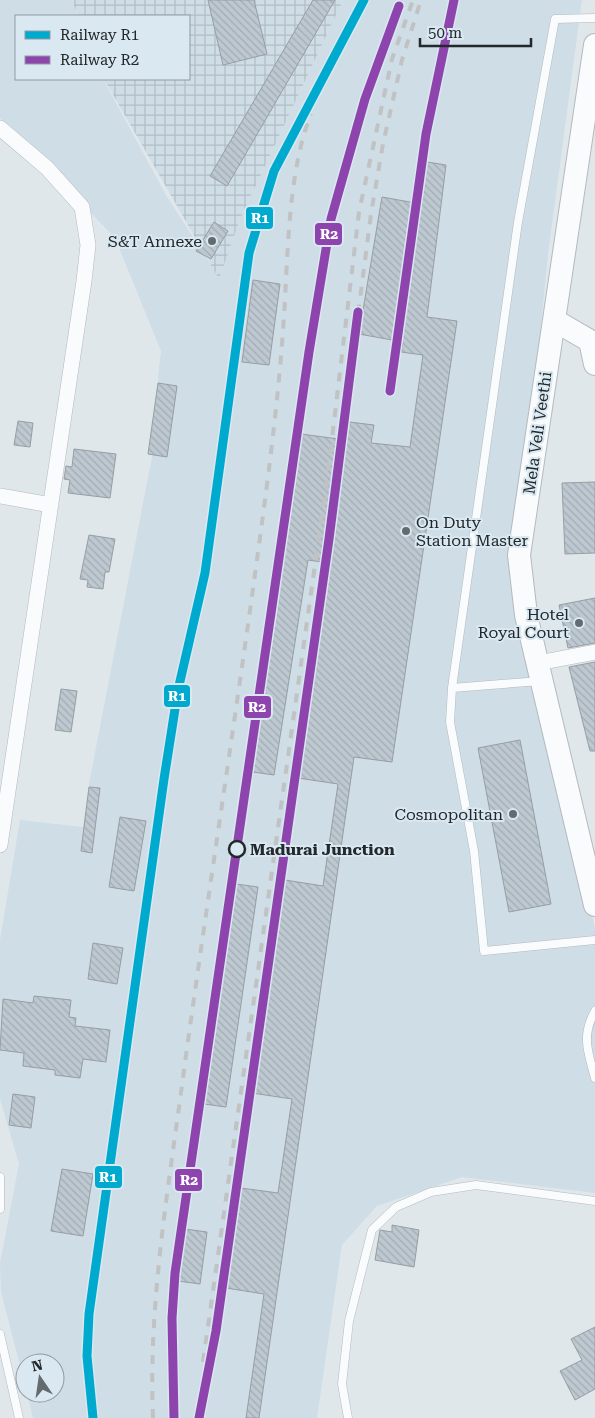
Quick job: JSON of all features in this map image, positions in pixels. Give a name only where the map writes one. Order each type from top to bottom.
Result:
[{"type":"main road","name":"Mela Veli Veethi","points":[[595,45],[519,555],[526,615],[595,905]]},
{"type":"main road","points":[[554,320],[590,341],[595,364]]},
{"type":"street","points":[[0,128],[47,168],[82,207],[88,246],[0,845]]},
{"type":"street","points":[[0,496],[51,505]]},
{"type":"street","points":[[540,672],[595,652]]},
{"type":"lane","points":[[595,18],[555,19],[518,222],[452,688],[450,722],[474,851],[484,951],[595,940]]},
{"type":"lane","points":[[452,688],[540,672]]},
{"type":"lane","points":[[595,1011],[590,1020],[585,1044],[595,1078]]},
{"type":"lane","points":[[0,1177],[0,1208]]},
{"type":"lane","points":[[348,1418],[342,1384],[349,1321],[372,1230],[396,1207],[431,1192],[476,1185],[595,1201]]},
{"type":"lane","points":[[0,1334],[19,1418]]},
{"type":"shaded area","points":[[0,0],[72,0],[78,15],[15,15],[15,80],[104,80],[166,195],[219,278],[240,219],[343,0],[582,0],[548,254],[518,562],[524,619],[595,929],[595,1193],[462,1177],[377,1206],[342,1245],[317,1418],[33,1418],[29,1403],[65,1403],[65,1353],[17,1353],[1,1292],[0,1263],[19,1164],[0,1099],[0,940],[20,820],[83,827],[89,784],[161,410],[158,378],[161,351],[115,238],[0,118]]},
{"type":"shaded area","points":[[72,0],[343,0],[240,219],[219,279],[105,80],[190,80],[190,15],[78,15]]},
{"type":"building","points":[[208,0],[254,0],[267,54],[223,65]]},
{"type":"building","points":[[313,0],[335,0],[227,186],[210,176]]},
{"type":"building","points":[[427,162],[446,165],[427,317],[457,321],[392,762],[354,757],[259,1418],[246,1418],[264,1294],[226,1288],[241,1188],[278,1193],[292,1099],[252,1093],[285,880],[323,886],[338,784],[298,778],[329,563],[308,560],[274,775],[253,772],[301,434],[346,440],[349,422],[374,425],[371,443],[410,447],[423,355],[401,352],[403,342],[359,334],[382,197],[421,204]]},
{"type":"building","name":"S&T Annexe","points":[[214,222],[228,231],[211,259],[196,251]]},
{"type":"building","points":[[253,280],[280,284],[269,365],[242,362]]},
{"type":"building","points":[[158,383],[177,386],[167,457],[148,454]]},
{"type":"building","points":[[18,421],[33,423],[30,447],[14,445]]},
{"type":"building","points":[[74,449],[116,454],[110,498],[68,493],[70,480],[64,479],[66,466],[72,467]]},
{"type":"building","points":[[595,482],[595,553],[565,554],[562,483]]},
{"type":"building","points":[[89,535],[115,539],[109,572],[105,572],[103,589],[87,587],[88,580],[80,579]]},
{"type":"building","name":"Hotel Royal Court","points":[[595,598],[595,643],[568,648],[559,605]]},
{"type":"building","points":[[595,662],[595,751],[590,751],[569,667]]},
{"type":"building","points":[[61,689],[77,691],[71,732],[55,730]]},
{"type":"building","points":[[520,740],[551,904],[509,912],[478,748]]},
{"type":"building","points":[[89,787],[100,788],[92,853],[81,851]]},
{"type":"building","points":[[120,817],[146,821],[134,891],[109,887]]},
{"type":"building","points":[[236,884],[258,887],[226,1107],[204,1104]]},
{"type":"building","points":[[93,943],[123,948],[117,984],[88,979]]},
{"type":"building","points":[[34,996],[71,1000],[69,1017],[76,1018],[75,1026],[110,1030],[106,1062],[83,1059],[80,1078],[55,1075],[55,1070],[23,1066],[24,1053],[0,1050],[3,999],[33,1003]]},
{"type":"building","points":[[13,1094],[35,1097],[31,1128],[9,1125]]},
{"type":"building","points":[[62,1169],[93,1174],[83,1236],[51,1231]]},
{"type":"building","points":[[392,1225],[419,1230],[414,1267],[375,1260],[380,1230],[392,1232]]},
{"type":"building","points":[[185,1229],[207,1232],[200,1284],[178,1281]]},
{"type":"building","points":[[595,1327],[595,1389],[575,1400],[560,1371],[582,1360],[571,1339]]},
{"type":"railway","points":[[93,1418],[87,1356],[89,1314],[164,779],[178,690],[205,573],[249,253],[274,171],[364,0]]},
{"type":"railway","points":[[174,1418],[172,1318],[175,1273],[309,352],[331,219],[365,99],[401,0]]},
{"type":"railway","points":[[203,1362],[328,472],[359,212],[392,59],[413,0]]},
{"type":"railway","points":[[199,1418],[216,1331],[329,539],[371,214],[383,144],[402,60],[421,0]]},
{"type":"railway","points":[[153,1418],[152,1374],[161,1244],[268,477],[284,316],[293,187],[303,137],[311,114]]},
{"type":"rail line","name":"R1","points":[[93,1418],[87,1356],[89,1314],[164,779],[178,690],[205,573],[249,253],[274,171],[364,0]]},
{"type":"rail line","name":"R2","points":[[390,391],[426,134],[454,0]]},
{"type":"rail line","name":"R2","points":[[174,1418],[172,1318],[175,1273],[309,352],[331,219],[365,99],[399,6]]},
{"type":"rail line","name":"R2","points":[[199,1418],[216,1331],[329,539],[358,312]]},
{"type":"place","name":"S&T Annexe","points":[[212,241]]},
{"type":"place","name":"On Duty Station Master","points":[[406,531]]},
{"type":"place","name":"Hotel Royal Court","points":[[579,623]]},
{"type":"place","name":"Cosmopolitan","points":[[513,814]]},
{"type":"place","name":"Madurai Junction","points":[[237,849]]}]
